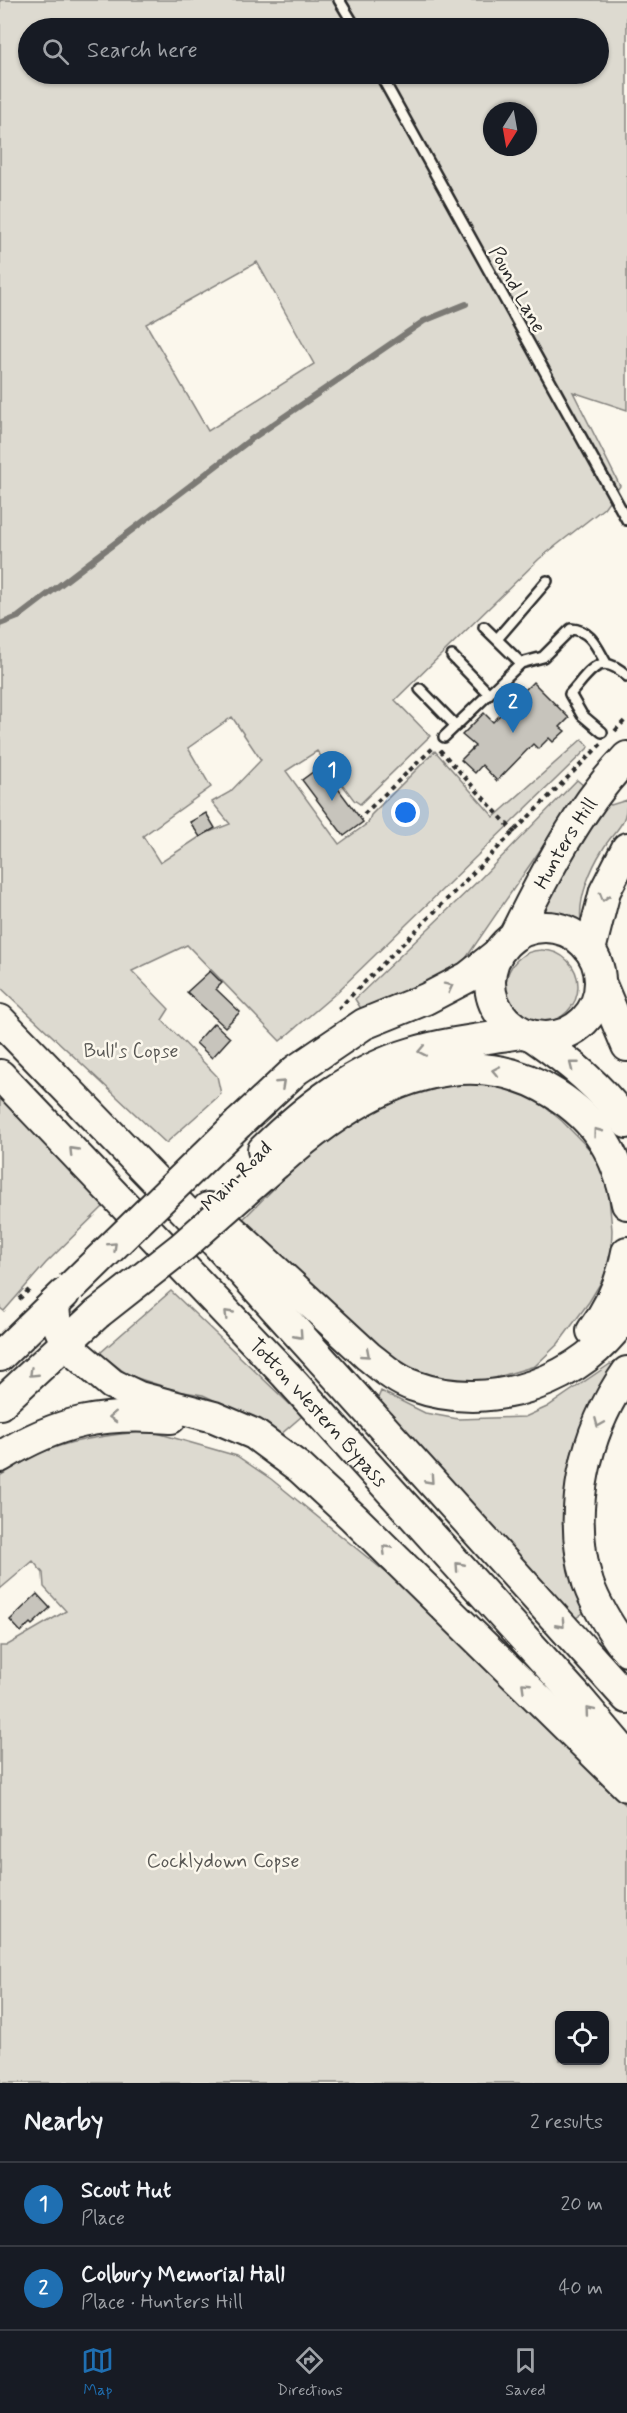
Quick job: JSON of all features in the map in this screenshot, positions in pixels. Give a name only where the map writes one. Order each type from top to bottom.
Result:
[{"type":"main road","name":"Hunters Hill","points":[[505,945],[551,863],[612,773],[627,757]]},
{"type":"main road","points":[[590,950],[605,891],[627,848]]},
{"type":"main road","points":[[627,1046],[600,982],[598,965],[590,950],[571,934],[546,927],[530,928],[505,945],[491,968],[489,983],[491,999],[503,1019],[594,1083],[611,1100],[627,1123]]},
{"type":"main road","name":"Main Road","points":[[0,1356],[296,1070],[364,1024],[426,999],[468,977],[505,945]]},
{"type":"main road","points":[[527,1035],[558,1036],[580,1025],[595,1006],[600,982]]},
{"type":"main road","name":"Totton Western Bypass","points":[[0,1020],[218,1245],[627,1698]]},
{"type":"main road","name":"Main Road","points":[[0,1404],[65,1341],[270,1157],[294,1119],[331,1091],[389,1062],[413,1053],[527,1035]]},
{"type":"main road","points":[[40,1059],[231,1228],[368,1356],[393,1376],[413,1386],[464,1396],[486,1396],[529,1386],[564,1373],[594,1353],[614,1334],[627,1313]]},
{"type":"main road","points":[[270,1157],[371,1095],[419,1077],[445,1070],[471,1067],[524,1078],[570,1104],[586,1118],[614,1158],[627,1204]]},
{"type":"main road","name":"Totton Western Bypass","points":[[0,1075],[286,1375],[627,1756]]},
{"type":"main road","points":[[529,1386],[580,1346],[601,1318],[619,1283],[627,1252]]},
{"type":"main road","points":[[63,1295],[55,1318],[65,1341],[92,1368],[139,1397],[214,1418],[254,1434],[300,1468],[353,1517],[627,1786]]},
{"type":"main road","points":[[627,1372],[606,1407],[595,1434],[584,1467],[578,1504],[581,1554],[589,1584],[614,1634],[627,1651]]},
{"type":"main road","points":[[0,1456],[68,1424],[106,1416],[146,1416],[193,1420],[254,1434]]},
{"type":"lane","points":[[339,0],[350,18]]},
{"type":"lane","name":"Pound Lane","points":[[386,84],[627,520]]},
{"type":"lane","points":[[497,639],[547,581]]},
{"type":"lane","points":[[484,627],[521,663]]},
{"type":"lane","points":[[444,737],[521,663],[543,657],[572,629],[580,629],[588,634],[606,663]]},
{"type":"lane","points":[[452,656],[489,694]]},
{"type":"lane","points":[[602,732],[582,715],[570,694],[592,669],[606,663],[615,665],[627,676]]},
{"type":"lane","points":[[420,689],[456,726]]},
{"type":"path","points":[[364,814],[436,745],[515,833]]},
{"type":"path","points":[[333,1013],[583,765]]},
{"type":"green space","name":"Bull's Copse","points":[[0,0],[627,0],[627,410],[573,392],[620,486],[604,508],[539,559],[395,700],[430,736],[360,804],[354,800],[317,751],[286,771],[339,844],[368,823],[371,815],[435,751],[494,817],[582,739],[589,747],[335,994],[280,1041],[187,945],[132,971],[169,1009],[162,1020],[217,1076],[221,1094],[166,1143],[0,987]],"holes":[[[257,262],[314,364],[208,431],[146,324]],[[232,717],[261,760],[230,792],[212,802],[230,824],[204,834],[160,863],[143,836],[211,787],[188,748]]]},
{"type":"green space","points":[[577,780],[584,786],[462,964],[449,974],[363,1012],[355,999],[479,880]]},
{"type":"green space","points":[[627,800],[623,822],[598,857],[586,884],[581,903],[581,921],[554,912],[539,913],[603,802],[611,805]]},
{"type":"green space","points":[[542,950],[562,956],[572,966],[578,986],[572,1006],[562,1016],[542,1022],[522,1016],[512,1006],[506,986],[512,966],[522,956]]},
{"type":"green space","points":[[461,1083],[504,1085],[534,1098],[562,1121],[596,1156],[608,1185],[612,1230],[611,1255],[603,1279],[558,1344],[535,1366],[488,1380],[458,1385],[424,1376],[392,1361],[239,1223],[312,1152],[360,1116],[395,1101]]},
{"type":"green space","points":[[0,1094],[23,1116],[104,1206],[46,1263],[4,1311],[0,1308]]},
{"type":"green space","points":[[171,1291],[302,1416],[280,1435],[248,1416],[203,1395],[177,1391],[128,1375],[100,1353]]},
{"type":"green space","points":[[610,1364],[621,1367],[580,1437],[567,1479],[569,1543],[586,1611],[573,1620],[375,1405],[381,1391],[425,1413],[458,1419],[525,1417],[547,1407]]},
{"type":"green space","name":"Cocklydown Copse","points":[[150,1431],[237,1456],[271,1479],[410,1592],[627,1806],[627,2083],[0,2083],[0,1646],[6,1646],[66,1611],[44,1587],[43,1573],[33,1561],[0,1589],[0,1476],[35,1455],[90,1438]]},
{"type":"building","points":[[533,682],[569,718],[560,727],[565,731],[553,742],[549,738],[538,749],[533,744],[497,781],[482,765],[475,773],[461,760],[475,746],[462,735],[484,713],[493,722]]},
{"type":"building","points":[[321,766],[363,822],[344,836],[302,780]]},
{"type":"building","points":[[206,813],[215,828],[200,837],[190,822]]},
{"type":"building","points":[[210,971],[222,983],[216,989],[240,1012],[225,1027],[187,992]]},
{"type":"building","points":[[214,1023],[230,1038],[212,1058],[196,1043]]},
{"type":"building","points":[[37,1594],[50,1608],[21,1632],[10,1620]]},
{"type":"waterway","points":[[0,624],[18,617],[250,440],[424,321],[466,304]]},
{"type":"place","name":"Colbury Memorial Hall","points":[[513,733]]},
{"type":"place","name":"Scout Hut","points":[[332,801]]}]
